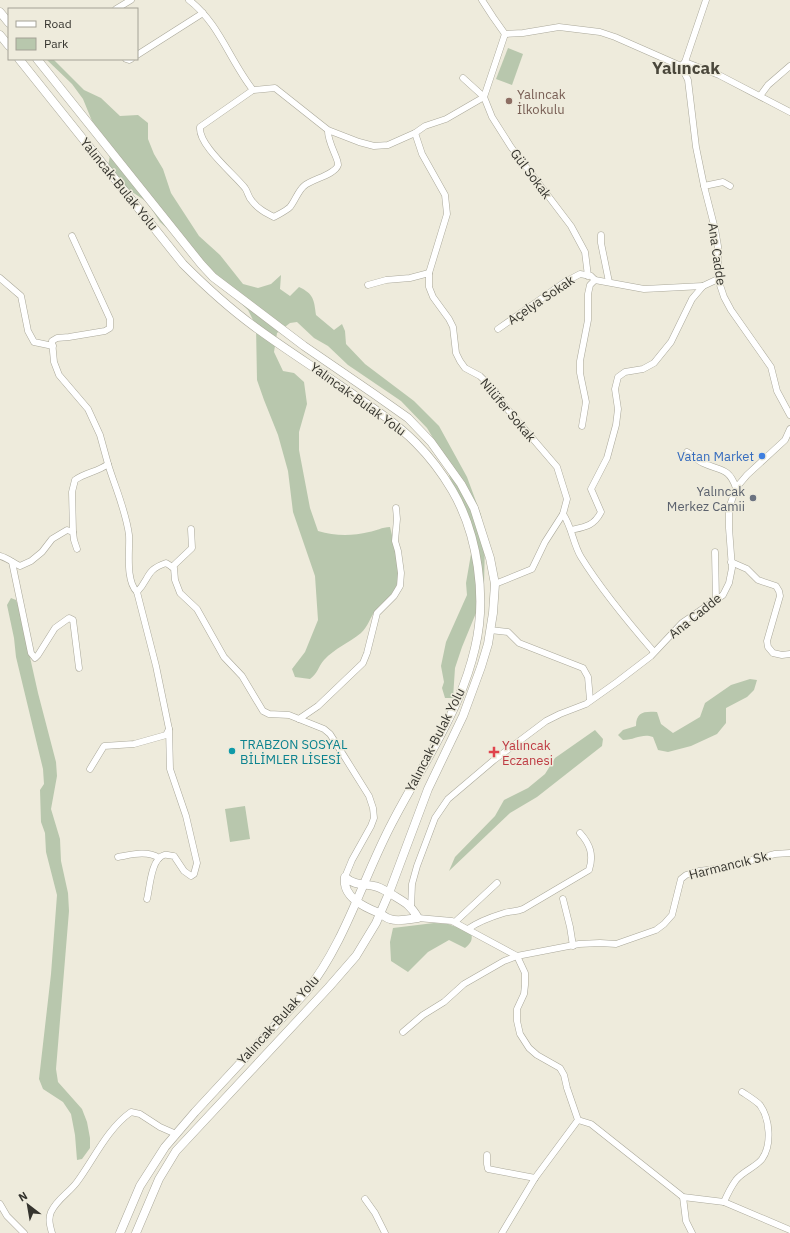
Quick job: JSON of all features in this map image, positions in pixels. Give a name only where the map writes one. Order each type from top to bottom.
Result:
[{"type":"main road","points":[[0,12],[8,23]]},
{"type":"main road","points":[[0,35],[8,45]]},
{"type":"main road","name":"Yalıncak-Bulak Yolu","points":[[20,60],[183,264],[201,282],[254,327],[403,430],[427,455],[453,491],[468,526],[475,551],[480,586],[480,608],[476,646],[470,668],[457,701],[392,823],[331,956],[306,992],[176,1134],[165,1148],[140,1186],[120,1233]]},
{"type":"main road","name":"Yalıncak-Bulak Yolu","points":[[39,60],[196,258],[213,277],[304,346],[408,418],[431,442],[458,479],[474,508],[490,558],[495,584],[493,613],[488,644],[481,668],[463,716],[428,789],[389,893],[380,914],[362,947],[338,977],[176,1151],[159,1179],[136,1233]]},
{"type":"main road","points":[[345,877],[350,881],[364,885],[377,886],[404,901],[412,908],[418,918],[392,920],[368,909],[357,902],[346,889],[344,882],[345,877]]},
{"type":"street","points":[[189,0],[200,8],[228,49],[243,77],[253,90]]},
{"type":"street","points":[[482,0],[505,34]]},
{"type":"street","points":[[683,64],[706,0]]},
{"type":"street","points":[[118,8],[128,1]]},
{"type":"street","points":[[138,54],[203,13]]},
{"type":"street","points":[[505,34],[523,33],[559,27],[600,32],[615,37],[671,62],[719,74],[790,112]]},
{"type":"street","points":[[328,130],[327,137],[332,151],[337,158],[338,164],[334,171],[304,186],[289,208],[274,217],[262,211],[251,200],[246,188],[210,150],[200,132],[200,127],[253,90],[276,88],[328,130],[374,146],[388,144],[415,133],[425,126],[446,119],[484,97],[505,34]]},
{"type":"street","name":"Ana Cadde","points":[[683,64],[688,80],[696,147],[718,246],[718,279],[724,297],[731,310],[770,367],[777,391],[790,415]]},
{"type":"street","points":[[760,96],[768,85],[790,66]]},
{"type":"street","name":"Gül Sokak","points":[[463,78],[484,97],[492,117],[511,148],[571,226],[585,252],[588,276]]},
{"type":"street","name":"Nilüfer Sokak","points":[[415,133],[422,154],[445,195],[447,214],[429,274],[429,287],[433,298],[449,319],[453,327],[456,353],[460,361],[466,368],[480,376],[496,392],[503,404],[558,467],[567,498],[563,514]]},
{"type":"street","points":[[704,186],[723,182],[730,186]]},
{"type":"street","points":[[602,235],[601,243],[609,282]]},
{"type":"street","points":[[72,236],[110,319],[110,328],[105,331],[57,338],[52,341],[54,362],[59,375],[88,409],[100,435],[122,504],[129,535],[128,566],[134,589],[137,592],[156,666],[169,729],[170,769],[186,816],[197,863],[194,874],[191,876],[184,871],[174,856],[165,855],[159,858],[154,865],[147,899]]},
{"type":"street","points":[[368,285],[386,280],[410,278],[429,274]]},
{"type":"street","name":"Açelya Sokak","points":[[498,330],[565,282],[580,274],[595,280],[644,289],[703,286]]},
{"type":"street","points":[[0,278],[21,296],[28,331],[34,342],[53,346]]},
{"type":"street","points":[[572,530],[591,525],[597,521],[601,512],[591,489],[607,458],[616,425],[618,409],[616,389],[618,377],[625,372],[643,369],[654,363],[670,342],[692,299],[703,286],[718,279]]},
{"type":"street","points":[[582,426],[586,402],[580,373],[580,361],[588,320],[588,294],[590,285],[595,280]]},
{"type":"street","name":"Ana Cadde","points":[[412,908],[414,877],[438,813],[448,800],[494,760],[546,721],[586,704],[617,682],[654,652],[682,623],[723,595],[729,583],[732,568],[730,508],[736,488],[747,475],[785,440],[790,429]]},
{"type":"street","points":[[687,452],[702,462],[727,472],[733,479],[736,488]]},
{"type":"street","points":[[77,549],[73,532],[72,492],[75,480],[90,472],[102,469],[108,464]]},
{"type":"street","points":[[299,719],[318,706],[363,663],[367,654],[377,613],[394,596],[400,586],[401,573],[395,541],[397,519],[396,508]]},
{"type":"street","points":[[495,584],[532,569],[545,542],[563,514],[572,530],[580,555],[624,619],[654,652]]},
{"type":"street","points":[[172,567],[192,548],[191,529]]},
{"type":"street","points":[[0,556],[20,566],[31,561],[42,552],[52,539],[67,530],[73,532]]},
{"type":"street","points":[[715,552],[716,600]]},
{"type":"street","points":[[12,562],[31,654],[35,658],[38,656],[55,628],[69,618],[73,620],[79,668]]},
{"type":"street","points":[[731,562],[747,568],[758,580],[776,586],[780,596],[767,641],[768,647],[772,653],[782,655],[790,654]]},
{"type":"street","points":[[137,592],[150,572],[157,566],[166,563],[174,568],[175,580],[180,593],[197,609],[224,657],[242,676],[263,711],[269,714],[289,715],[324,729],[330,734],[369,796],[373,808],[374,818],[368,833],[352,860],[345,877]]},
{"type":"street","points":[[490,630],[508,632],[519,644],[583,668],[588,677],[590,700]]},
{"type":"street","points":[[90,769],[104,746],[134,744],[166,735],[169,729]]},
{"type":"street","points":[[468,929],[477,923],[505,912],[523,910],[589,870],[591,863],[591,852],[588,842],[580,833]]},
{"type":"street","name":"Harmancık Sk.","points":[[403,1032],[423,1015],[444,1002],[464,984],[494,966],[517,956],[600,942],[616,944],[656,930],[664,924],[672,914],[681,879],[686,875],[699,871],[722,868],[775,854],[790,852]]},
{"type":"street","points":[[118,857],[139,853],[155,855],[159,858]]},
{"type":"street","points":[[455,922],[497,884]]},
{"type":"street","points":[[563,899],[573,946]]},
{"type":"street","points":[[418,918],[455,922],[517,956],[525,973],[524,994],[517,1009],[517,1021],[520,1034],[529,1048],[537,1055],[560,1068],[564,1075],[578,1120]]},
{"type":"street","points":[[724,1202],[736,1180],[746,1170],[761,1161],[767,1150],[769,1129],[766,1118],[760,1106],[742,1092]]},
{"type":"street","points":[[52,1233],[49,1220],[51,1213],[60,1198],[76,1183],[88,1164],[122,1119],[131,1112],[140,1114],[160,1127],[176,1134]]},
{"type":"street","points":[[502,1233],[535,1178],[578,1120]]},
{"type":"street","points":[[578,1120],[591,1124],[683,1197],[724,1202],[790,1230]]},
{"type":"street","points":[[487,1155],[488,1169],[535,1178]]},
{"type":"street","points":[[683,1197],[686,1221],[692,1233]]},
{"type":"street","points":[[365,1199],[375,1213],[385,1233]]},
{"type":"street","points":[[0,1204],[7,1216],[24,1233]]},
{"type":"green space","points":[[508,48],[523,54],[512,85],[496,79]]},
{"type":"green space","points":[[47,60],[54,60],[84,90],[101,98],[120,116],[138,115],[148,123],[148,139],[154,154],[163,169],[171,193],[199,236],[220,255],[243,284],[258,288],[271,284],[281,275],[280,289],[290,296],[299,287],[308,292],[314,301],[316,315],[334,330],[342,324],[345,331],[346,344],[365,364],[414,401],[439,426],[467,477],[481,515],[485,542],[484,585],[476,613],[455,668],[453,698],[445,698],[442,688],[444,682],[441,666],[446,642],[467,595],[466,583],[471,554],[469,516],[450,478],[442,453],[427,428],[401,401],[348,365],[328,346],[314,338],[297,322],[290,323],[277,333],[274,352],[283,371],[294,373],[304,382],[307,404],[299,432],[299,450],[310,508],[318,531],[337,535],[350,535],[390,527],[396,556],[398,578],[397,584],[391,595],[374,613],[363,631],[328,656],[310,679],[295,677],[292,669],[305,652],[318,620],[315,576],[293,512],[288,471],[278,435],[257,380],[256,326],[248,310],[205,269],[192,251],[160,222],[147,202],[116,181],[108,167],[111,149],[105,138],[92,121],[83,99],[72,84]]},
{"type":"green space","points":[[11,598],[16,600],[19,608],[38,693],[56,762],[57,776],[51,809],[60,839],[61,861],[68,893],[69,911],[56,1069],[58,1082],[82,1109],[87,1122],[90,1148],[82,1159],[77,1160],[75,1135],[71,1114],[63,1102],[43,1089],[39,1079],[51,974],[57,895],[46,852],[45,833],[41,822],[40,790],[44,784],[43,769],[16,657],[14,638],[7,605]]},
{"type":"green space","points":[[750,679],[757,680],[754,690],[747,697],[726,708],[726,723],[717,734],[691,746],[668,752],[658,750],[653,737],[642,736],[623,740],[618,735],[623,730],[636,726],[637,718],[645,712],[657,712],[661,724],[673,733],[700,717],[705,703],[731,685]]},
{"type":"green space","points":[[595,730],[603,739],[602,746],[537,797],[510,813],[449,871],[455,857],[495,816],[504,800],[528,788],[545,774],[555,758]]},
{"type":"green space","points":[[245,806],[250,839],[230,842],[225,809]]},
{"type":"green space","points":[[434,923],[448,924],[471,932],[472,937],[469,945],[465,948],[449,940],[428,952],[408,972],[391,961],[390,942],[393,928]]},
{"type":"place","name":"Yalıncak İlkokulu","points":[[509,101]]},
{"type":"place","name":"Vatan Market","points":[[762,456]]},
{"type":"place","name":"Yalıncak Merkez Camii","points":[[753,498]]},
{"type":"place","name":"TRABZON SOSYAL BİLİMLER LİSESİ","points":[[232,751]]},
{"type":"place","name":"Yalıncak Eczanesi","points":[[494,752]]},
{"type":"district","name":"Yalıncak","points":[[686,68]]}]
